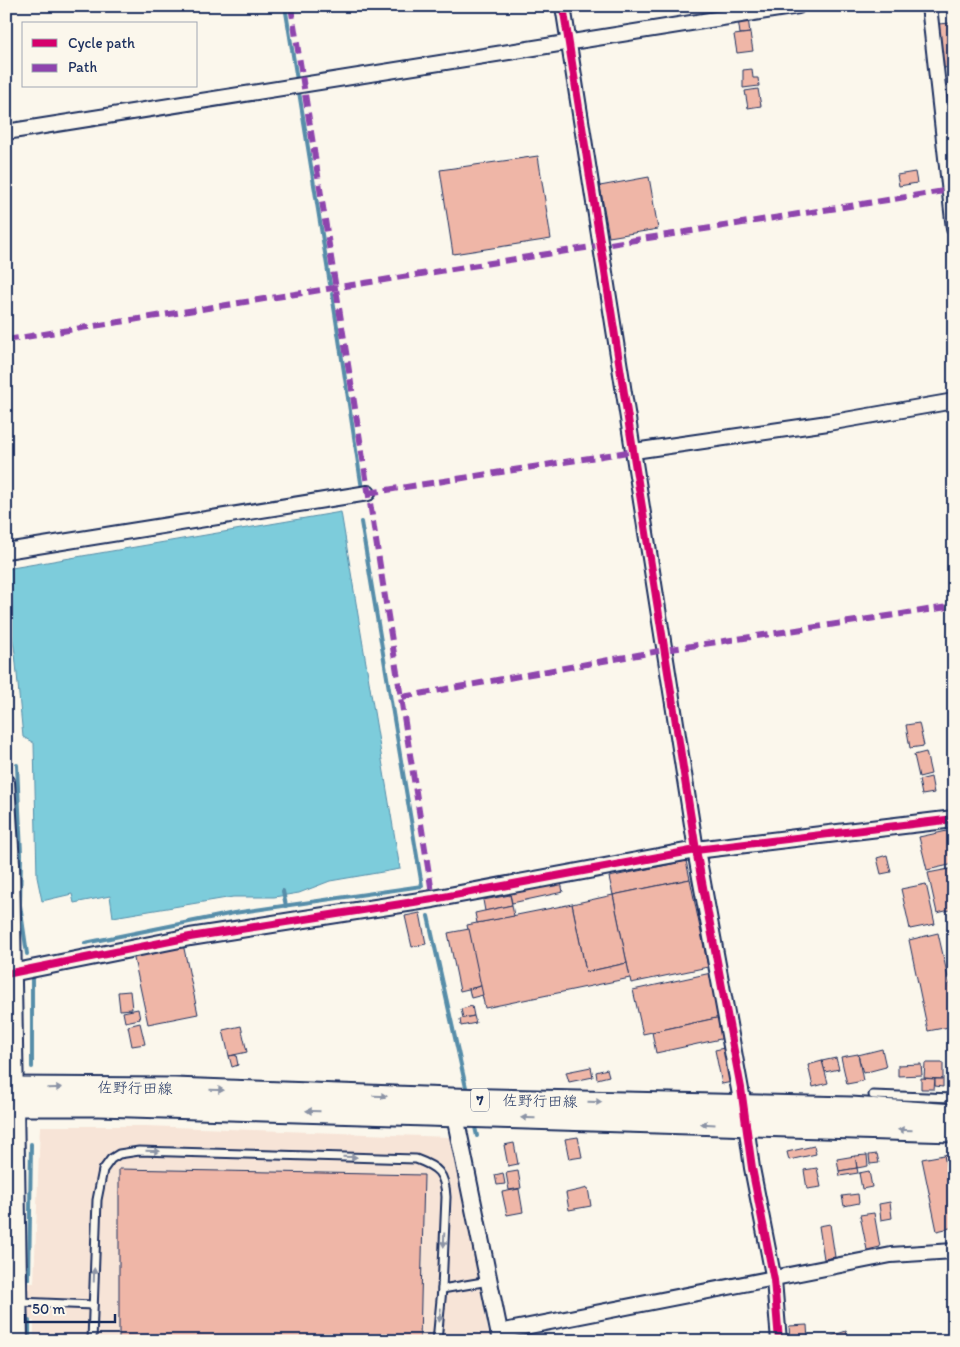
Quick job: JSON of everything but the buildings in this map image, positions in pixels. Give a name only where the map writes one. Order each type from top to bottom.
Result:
[{"type":"main road","name":"佐野行田線","points":[[11,1097],[174,1089],[451,1099],[745,1116],[954,1131]]},
{"type":"main road","name":"佐野行田線","points":[[11,1097],[99,1105],[454,1116],[745,1116],[851,1108],[954,1115]]},
{"type":"street","points":[[563,6],[696,850],[745,1116],[760,1214],[774,1280],[779,1341]]},
{"type":"street","points":[[6,132],[569,44],[798,6]]},
{"type":"street","points":[[929,6],[952,190],[954,229]]},
{"type":"street","points":[[634,451],[828,423],[954,401]]},
{"type":"street","points":[[6,551],[368,493]]},
{"type":"street","points":[[6,782],[11,1097],[19,1341]]},
{"type":"street","points":[[10,973],[190,937],[433,900],[696,850],[954,819]]},
{"type":"street","points":[[454,1116],[490,1280],[500,1336],[891,1255],[954,1250]]},
{"type":"lane","points":[[873,1095],[954,1098]]},
{"type":"lane","points":[[92,1341],[97,1200],[103,1170],[111,1159],[119,1154],[139,1151],[416,1159],[434,1165],[441,1174],[446,1186],[442,1289],[437,1341]]},
{"type":"lane","points":[[442,1289],[490,1280]]},
{"type":"lane","points":[[19,1302],[93,1305]]},
{"type":"shaded area","points":[[40,1126],[145,1126],[450,1137],[490,1341],[34,1341],[34,1321],[23,1320],[23,1283],[34,1283]]},
{"type":"shaded area","points":[[6,1277],[12,1284],[13,1341],[6,1341]]},
{"type":"water","points":[[341,512],[400,869],[330,881],[299,893],[274,897],[233,897],[113,917],[110,896],[74,903],[72,894],[42,901],[37,877],[34,743],[23,737],[15,653],[6,603],[6,569]]},
{"type":"waterway","points":[[285,6],[297,80]]},
{"type":"waterway","points":[[299,92],[330,284]]},
{"type":"waterway","points":[[332,294],[362,489]]},
{"type":"waterway","points":[[85,943],[234,913],[422,886],[361,522]]},
{"type":"waterway","points":[[17,765],[21,854],[20,905],[27,954]]},
{"type":"waterway","points":[[283,891],[286,906]]},
{"type":"waterway","points":[[428,916],[467,1092]]},
{"type":"waterway","points":[[32,978],[32,1067]]},
{"type":"waterway","points":[[474,1123],[477,1136]]},
{"type":"waterway","points":[[29,1279],[31,1144]]},
{"type":"waterway","points":[[29,1321],[29,1341]]},
{"type":"marked path","points":[[291,6],[433,899]]},
{"type":"marked path","points":[[6,340],[950,190]]},
{"type":"marked path","points":[[368,493],[634,451]]},
{"type":"marked path","points":[[402,697],[665,650],[954,606]]},
{"type":"cycle path","points":[[563,6],[696,850],[741,1088],[752,1168],[774,1280],[779,1341]]},
{"type":"cycle path","points":[[6,974],[190,937],[433,899],[696,850],[954,819]]}]
